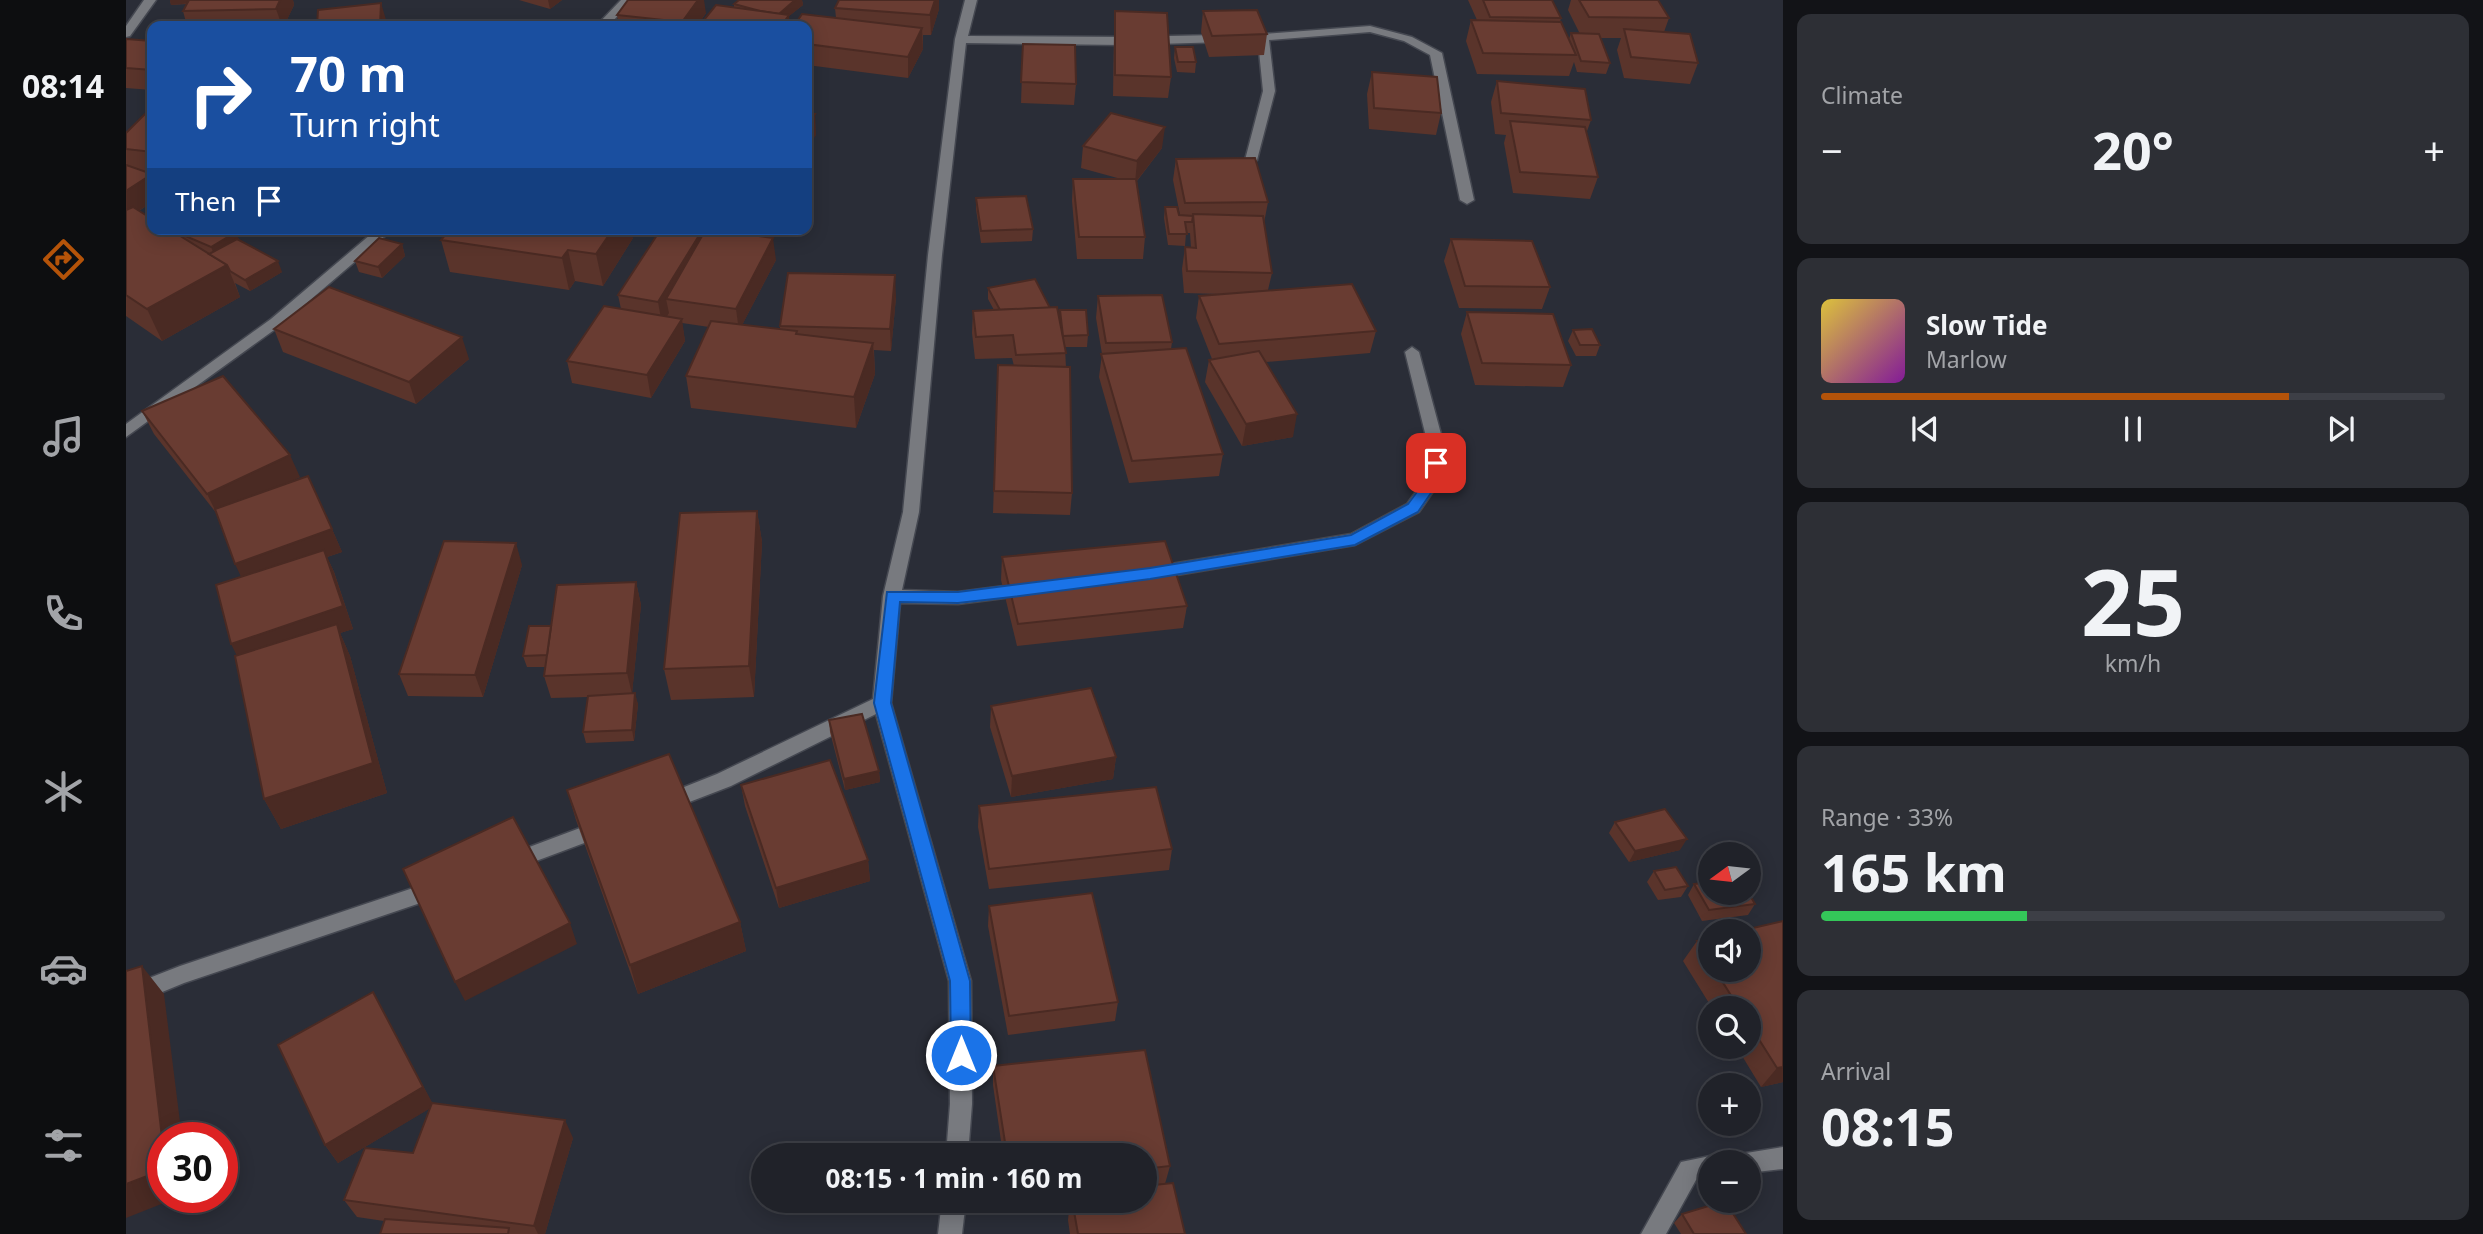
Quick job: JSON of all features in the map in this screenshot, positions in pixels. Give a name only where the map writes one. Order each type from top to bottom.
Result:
[{"type":"street","points":[[126,34],[150,0]]},
{"type":"street","points":[[606,21],[626,0]]},
{"type":"street","points":[[958,1143],[961,1104],[960,981],[882,703],[892,596],[911,512],[935,255],[961,40],[971,0]]},
{"type":"street","points":[[961,40],[1124,41],[1263,37],[1370,29],[1408,39],[1436,53],[1467,200]]},
{"type":"street","points":[[1251,160],[1269,91],[1263,37]]},
{"type":"street","points":[[126,432],[276,322],[379,235]]},
{"type":"street","points":[[1136,576],[1355,539],[1413,508],[1435,477],[1437,449],[1412,352]]},
{"type":"street","points":[[892,596],[958,598],[1040,587]]},
{"type":"street","points":[[647,810],[724,780],[882,703]]},
{"type":"street","points":[[494,869],[622,820]]},
{"type":"street","points":[[126,997],[180,975],[456,883]]},
{"type":"street","points":[[1761,1160],[1783,1157]]},
{"type":"street","points":[[1653,1234],[1689,1170],[1698,1169]]},
{"type":"street","points":[[950,1234],[952,1213]]},
{"type":"building","points":[[189,0],[280,0],[276,9],[183,11]]},
{"type":"building","points":[[628,0],[698,0],[683,21],[617,15]]},
{"type":"building","points":[[739,0],[795,0],[779,14],[734,4]]},
{"type":"building","points":[[839,0],[935,0],[930,15],[835,8]]},
{"type":"building","points":[[1483,0],[1552,0],[1561,18],[1490,17]]},
{"type":"building","points":[[1579,0],[1658,0],[1669,18],[1589,17]]},
{"type":"building","points":[[381,3],[380,21],[317,21],[318,10]]},
{"type":"building","points":[[716,5],[789,15],[785,21],[703,21]]},
{"type":"building","points":[[1257,10],[1267,34],[1212,36],[1203,11]]},
{"type":"building","points":[[1115,11],[1167,13],[1171,77],[1115,75]]},
{"type":"building","points":[[802,14],[922,28],[908,57],[812,45],[812,21],[797,21]]},
{"type":"building","points":[[1471,20],[1561,22],[1576,55],[1483,53]]},
{"type":"building","points":[[1624,29],[1690,34],[1698,63],[1631,57]]},
{"type":"building","points":[[1571,33],[1599,34],[1610,63],[1581,61]]},
{"type":"building","points":[[126,39],[147,41],[147,70],[126,68]]},
{"type":"building","points":[[1023,44],[1075,45],[1076,84],[1021,82]]},
{"type":"building","points":[[1175,47],[1193,47],[1196,62],[1178,62]]},
{"type":"building","points":[[1372,72],[1437,77],[1441,113],[1374,108]]},
{"type":"building","points":[[1497,81],[1585,89],[1591,120],[1501,113]]},
{"type":"building","points":[[147,112],[147,151],[126,149],[126,133]]},
{"type":"building","points":[[1111,113],[1165,127],[1137,161],[1083,146]]},
{"type":"building","points":[[1510,121],[1585,127],[1598,177],[1520,172]]},
{"type":"building","points":[[1255,158],[1268,202],[1185,203],[1176,159]]},
{"type":"building","points":[[126,165],[147,172],[147,177],[126,191]]},
{"type":"building","points":[[1073,179],[1136,179],[1145,237],[1079,237]]},
{"type":"building","points":[[1026,196],[1033,229],[981,231],[976,198]]},
{"type":"building","points":[[133,207],[147,216],[147,235],[179,235],[227,265],[147,309],[126,295],[126,210]]},
{"type":"building","points":[[1165,207],[1177,207],[1179,215],[1193,216],[1192,222],[1185,222],[1187,234],[1169,234]]},
{"type":"building","points":[[1193,214],[1263,216],[1272,273],[1187,271],[1185,247],[1196,248]]},
{"type":"building","points":[[183,235],[231,235],[211,247]]},
{"type":"building","points":[[445,235],[609,235],[596,254],[568,250],[562,258],[441,240]]},
{"type":"building","points":[[657,235],[699,235],[658,302],[618,295]]},
{"type":"building","points":[[703,235],[773,238],[736,309],[666,299]]},
{"type":"building","points":[[379,238],[402,244],[378,267],[355,261]]},
{"type":"building","points":[[237,239],[278,261],[245,280],[209,254]]},
{"type":"building","points":[[1451,239],[1532,241],[1550,287],[1465,286]]},
{"type":"building","points":[[788,273],[895,275],[890,329],[780,326]]},
{"type":"building","points":[[1035,279],[1050,308],[1000,310],[988,288]]},
{"type":"building","points":[[1352,284],[1376,331],[1219,344],[1199,296]]},
{"type":"building","points":[[329,287],[462,337],[409,382],[274,329]]},
{"type":"building","points":[[1162,295],[1172,342],[1106,343],[1098,296]]},
{"type":"building","points":[[604,306],[682,319],[647,375],[567,361]]},
{"type":"building","points":[[1057,307],[1066,353],[1016,355],[1013,335],[976,337],[973,311]]},
{"type":"building","points":[[1060,310],[1086,310],[1088,335],[1063,336]]},
{"type":"building","points":[[1467,312],[1553,314],[1571,365],[1482,363]]},
{"type":"building","points":[[711,321],[873,343],[854,397],[686,376]]},
{"type":"building","points":[[1592,329],[1600,345],[1580,345],[1573,330]]},
{"type":"building","points":[[1186,348],[1223,454],[1132,461],[1101,354]]},
{"type":"building","points":[[1259,351],[1297,414],[1246,424],[1209,360]]},
{"type":"building","points":[[998,365],[1070,367],[1072,493],[994,491]]},
{"type":"building","points":[[223,376],[290,455],[207,494],[142,411]]},
{"type":"building","points":[[308,476],[332,529],[235,564],[215,509]]},
{"type":"building","points":[[757,511],[749,666],[664,669],[680,513]]},
{"type":"building","points":[[444,541],[516,543],[475,675],[399,674]]},
{"type":"building","points":[[1165,541],[1187,606],[1018,624],[1002,557]]},
{"type":"building","points":[[324,550],[343,606],[231,644],[216,585]]},
{"type":"building","points":[[636,582],[627,673],[544,676],[557,585]]},
{"type":"building","points":[[337,624],[373,763],[264,799],[235,656]]},
{"type":"building","points":[[529,626],[551,626],[547,655],[523,656]]},
{"type":"building","points":[[1091,688],[1116,757],[1012,776],[991,706]]},
{"type":"building","points":[[635,693],[632,730],[583,732],[588,696]]},
{"type":"building","points":[[862,714],[879,771],[844,779],[829,720]]},
{"type":"building","points":[[669,754],[740,922],[630,965],[567,790]]},
{"type":"building","points":[[830,760],[868,860],[776,888],[741,785]]},
{"type":"building","points":[[1156,787],[1172,849],[989,869],[979,806]]},
{"type":"building","points":[[1665,809],[1687,839],[1635,851],[1615,822]]},
{"type":"building","points":[[513,817],[570,923],[455,982],[403,869]]},
{"type":"building","points":[[1676,867],[1688,886],[1665,890],[1654,871]]},
{"type":"building","points":[[1092,893],[1118,1002],[1009,1016],[989,906]]},
{"type":"building","points":[[1706,905],[1747,905],[1709,910]]},
{"type":"building","points":[[1783,921],[1783,1067],[1777,1068],[1761,1043],[1761,996],[1731,996],[1723,982],[1761,982],[1761,926]]},
{"type":"building","points":[[142,966],[160,1122],[147,1122],[147,1176],[126,1184],[126,971]]},
{"type":"building","points":[[373,992],[423,1087],[325,1145],[278,1045]]},
{"type":"building","points":[[1145,1050],[1170,1166],[1157,1168],[1157,1143],[1005,1143],[993,1066]]},
{"type":"building","points":[[432,1103],[565,1120],[534,1226],[344,1200],[365,1148],[413,1153]]},
{"type":"building","points":[[1173,1183],[1185,1234],[1078,1234],[1074,1213],[1157,1213],[1157,1185]]},
{"type":"building","points":[[1698,1209],[1698,1213],[1733,1213],[1746,1234],[1694,1234],[1682,1214]]},
{"type":"building","points":[[385,1219],[509,1228],[508,1234],[380,1234]]},
{"type":"route","points":[[961,1055],[960,981],[882,703],[892,596],[958,598],[1150,574],[1355,539],[1413,508],[1435,477],[1436,463]]}]
